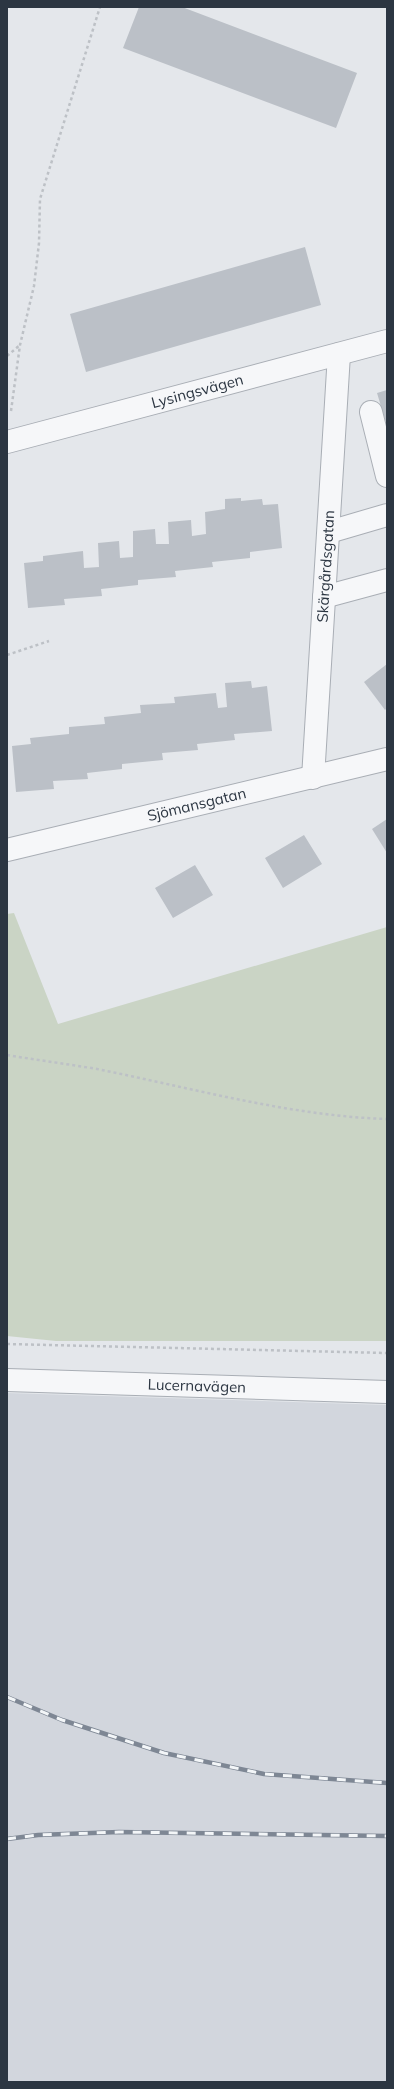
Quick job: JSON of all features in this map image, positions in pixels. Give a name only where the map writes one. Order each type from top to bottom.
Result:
[{"type":"street","name":"Lysingsvägen","points":[[7,442],[387,341]]},
{"type":"street","name":"Skärgårdsgatan","points":[[313,778],[339,354]]},
{"type":"street","points":[[371,412],[387,476]]},
{"type":"street","points":[[329,532],[387,515]]},
{"type":"street","points":[[324,597],[387,580]]},
{"type":"street","name":"Sjömansgatan","points":[[7,850],[387,760]]},
{"type":"street","name":"Lucernavägen","points":[[7,1380],[387,1392]]},
{"type":"path","points":[[7,442],[20,344],[34,279],[39,243],[40,200],[100,7]]},
{"type":"path","points":[[7,356],[20,344]]},
{"type":"path","points":[[7,405],[12,409]]},
{"type":"path","points":[[7,655],[49,641]]},
{"type":"path","points":[[7,1055],[96,1069],[239,1099],[354,1118],[387,1119]]},
{"type":"path","points":[[7,1344],[387,1353]]},
{"type":"shaded area","points":[[7,1393],[387,1405],[387,2082],[7,2082]]},
{"type":"green space","points":[[14,913],[58,1024],[387,927],[387,1341],[56,1341],[7,1336],[7,914]]},
{"type":"building","points":[[139,7],[182,7],[357,73],[336,128],[123,48]]},
{"type":"building","points":[[305,247],[321,305],[86,372],[70,314]]},
{"type":"building","points":[[387,390],[387,426],[377,393]]},
{"type":"building","points":[[241,498],[241,501],[262,499],[263,505],[278,504],[282,548],[250,552],[250,558],[212,562],[213,567],[175,571],[176,577],[138,580],[138,585],[101,589],[102,596],[64,599],[65,605],[28,608],[24,563],[43,561],[43,556],[83,551],[84,568],[99,567],[98,543],[119,541],[120,558],[133,557],[133,531],[155,529],[156,544],[169,544],[168,522],[191,520],[192,536],[206,534],[205,512],[225,509],[225,499]]},
{"type":"building","points":[[387,664],[387,708],[385,710],[364,682]]},
{"type":"building","points":[[251,681],[252,688],[267,686],[272,731],[234,734],[235,740],[197,744],[198,750],[162,753],[163,760],[122,764],[122,769],[87,773],[88,779],[53,781],[54,789],[16,792],[12,746],[31,744],[30,738],[69,734],[69,727],[105,724],[104,717],[141,713],[140,705],[175,703],[174,697],[216,693],[218,708],[227,707],[225,683]]},
{"type":"building","points":[[387,819],[387,853],[372,829]]},
{"type":"building","points":[[304,835],[322,864],[283,888],[265,858]]},
{"type":"building","points":[[195,865],[213,895],[173,918],[155,888]]},
{"type":"railway","points":[[7,1697],[62,1720],[164,1753],[264,1774],[387,1783]]},
{"type":"railway","points":[[7,1839],[38,1835],[119,1832],[387,1836]]}]
